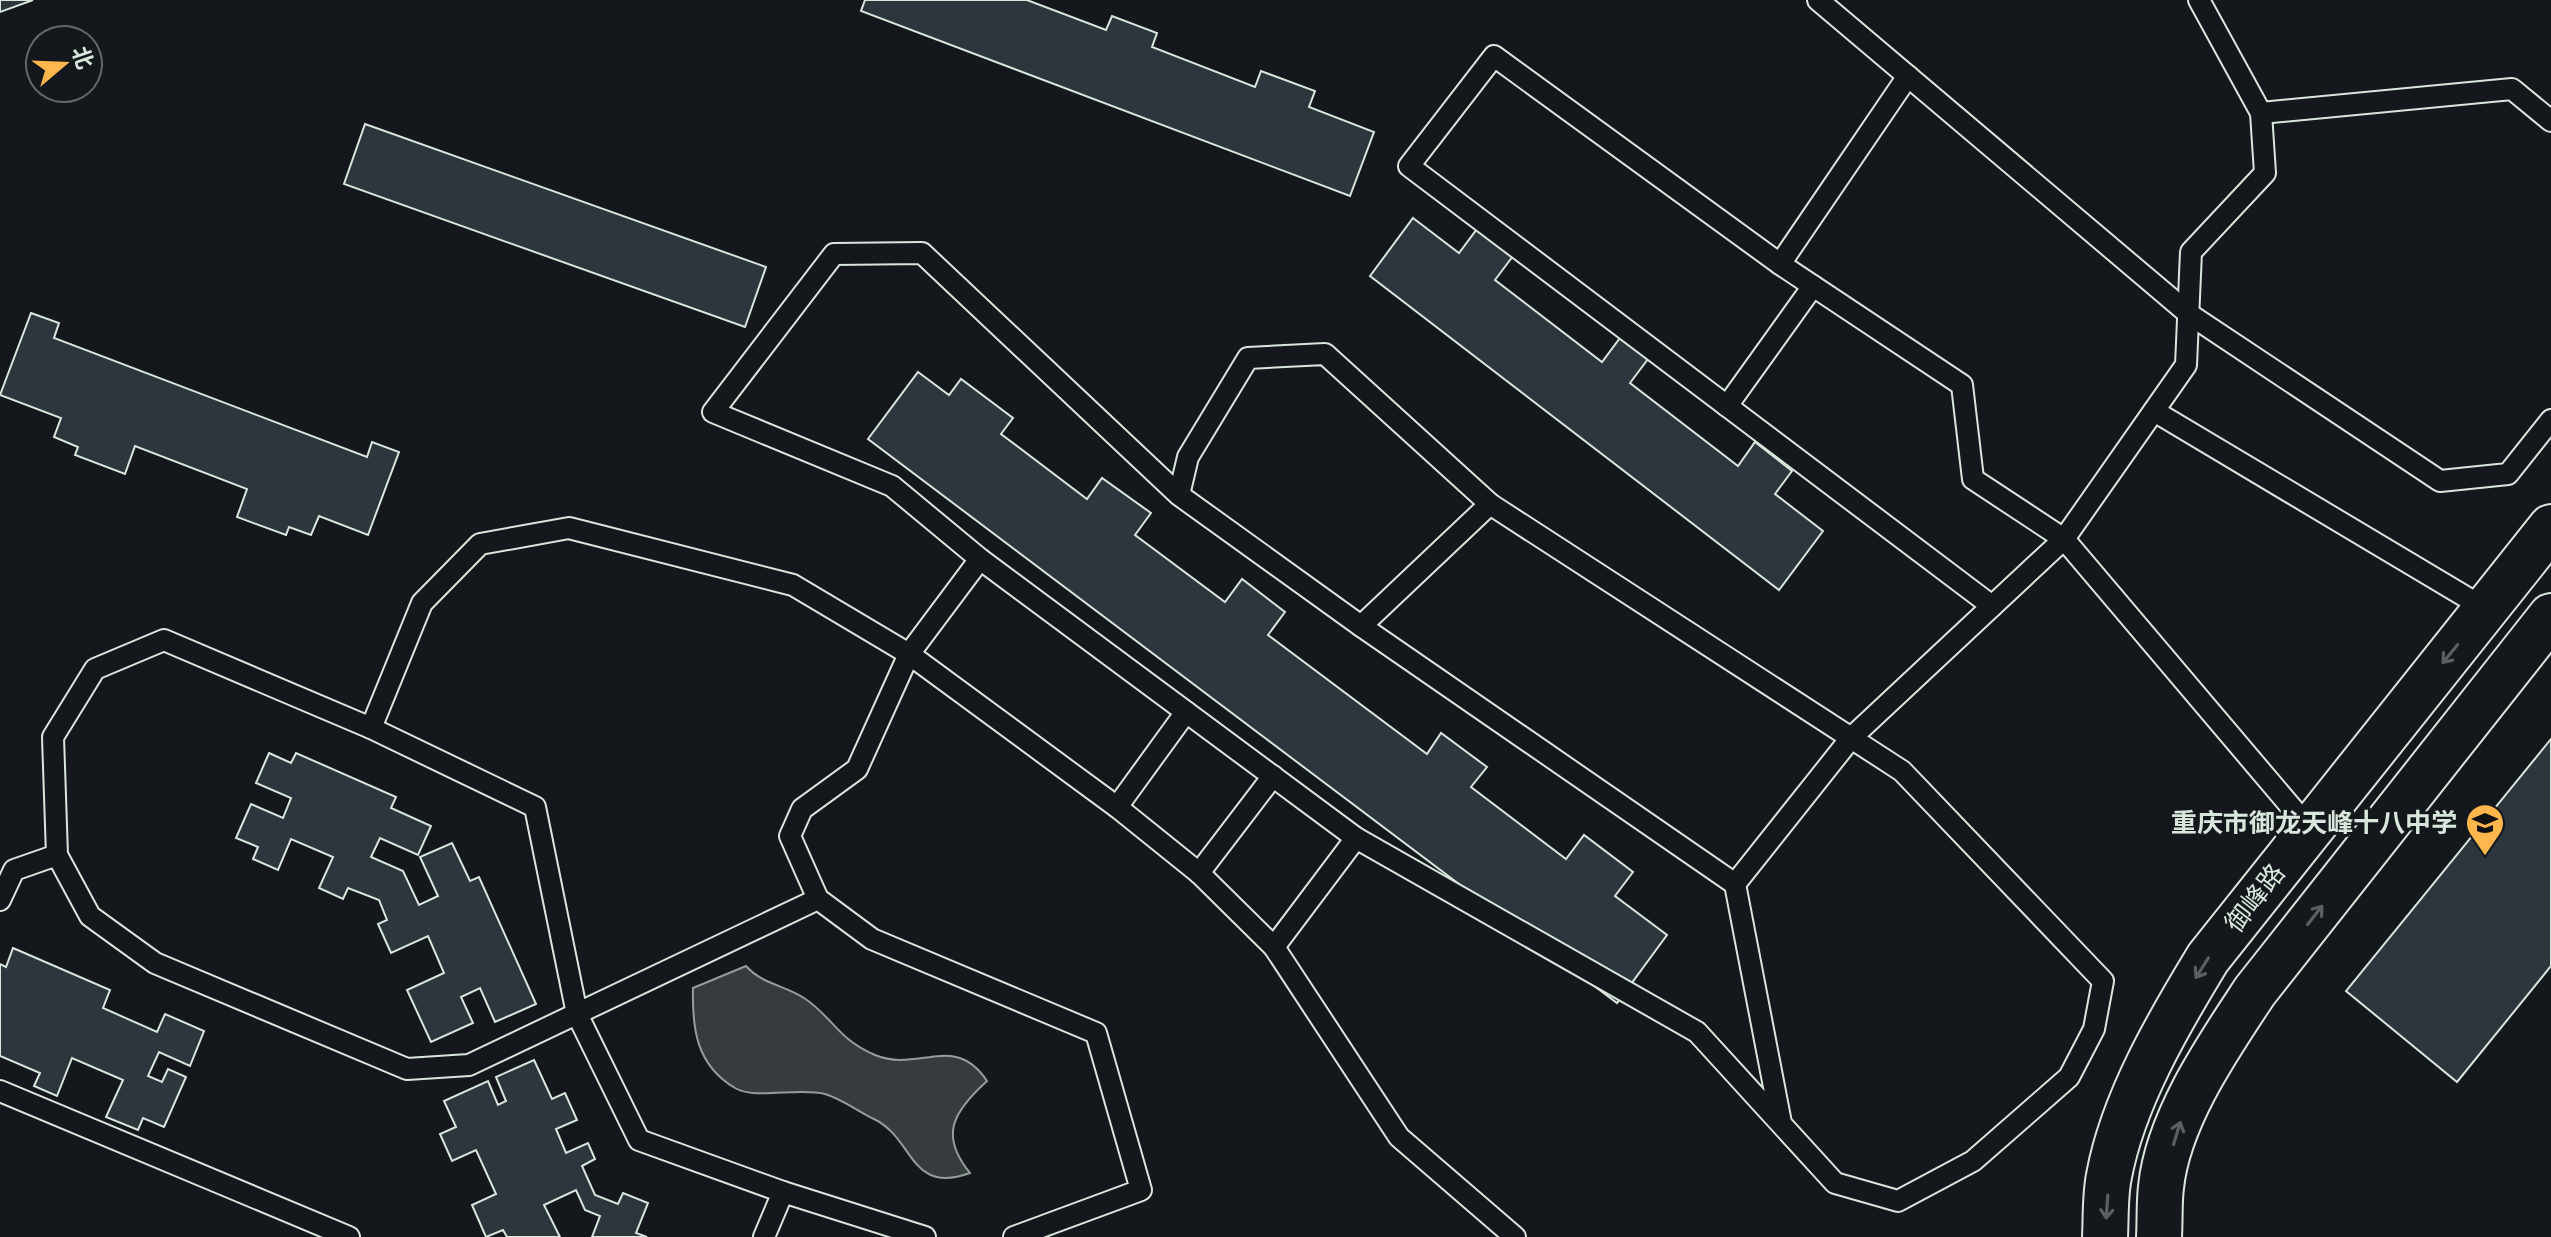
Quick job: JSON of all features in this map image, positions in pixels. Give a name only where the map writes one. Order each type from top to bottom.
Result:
[{"type":"street","name":"御峰路","points":[[2105,1237],[2109,1175],[2137,1091],[2167,1026],[2208,958],[2551,527]]},
{"type":"street","points":[[2159,1237],[2161,1184],[2183,1111],[2213,1054],[2255,991],[2551,616]]},
{"type":"lane","points":[[1818,0],[2189,314],[2440,481],[2508,474],[2551,420]]},
{"type":"lane","points":[[1735,884],[1851,738],[2064,539],[2186,365],[2191,252],[2265,173],[2261,113],[2199,0]]},
{"type":"lane","points":[[1992,606],[1409,166],[1494,56],[1780,264],[1962,385],[1973,479],[2064,539],[2309,828]]},
{"type":"lane","points":[[1780,264],[1908,76]]},
{"type":"lane","points":[[2261,113],[2512,89],[2551,121]]},
{"type":"lane","points":[[1179,495],[1188,457],[1248,358],[1325,354],[1490,504],[1902,771],[2103,981],[2094,1029],[2069,1077],[1973,1161],[1898,1201],[1835,1183],[1697,1032],[1356,838],[980,559],[892,486],[713,412],[834,254],[922,253],[1179,495],[1361,626],[1735,884],[1781,1123]]},
{"type":"lane","points":[[1727,406],[1813,286]]},
{"type":"lane","points":[[2154,411],[2486,609]]},
{"type":"lane","points":[[1361,626],[1490,504]]},
{"type":"lane","points":[[371,728],[422,603],[480,544],[569,528],[793,585],[909,654],[1117,807],[1199,873],[1274,947],[1399,1137],[1515,1237]]},
{"type":"lane","points":[[980,559],[909,654],[857,769],[802,809],[790,836],[818,899],[872,939],[1096,1033],[1141,1190],[1014,1237]]},
{"type":"lane","points":[[818,899],[577,1014],[469,1065],[407,1069],[155,963],[90,916],[57,855],[53,737],[95,669],[164,640],[371,728],[535,807],[577,1014],[639,1140],[783,1192],[925,1237]]},
{"type":"lane","points":[[1117,807],[1186,712]]},
{"type":"lane","points":[[1199,873],[1273,776]]},
{"type":"lane","points":[[1274,947],[1356,838]]},
{"type":"lane","points":[[0,900],[14,870],[57,855]]},
{"type":"lane","points":[[0,1091],[349,1237]]},
{"type":"lane","points":[[764,1237],[783,1192]]},
{"type":"shaded area","points":[[746,966],[759,977],[804,998],[843,1035],[875,1055],[906,1060],[949,1056],[975,1067],[987,1081],[959,1114],[953,1135],[960,1159],[970,1173],[950,1178],[935,1177],[924,1171],[887,1128],[831,1096],[814,1092],[754,1093],[735,1088],[722,1079],[704,1057],[699,1044],[693,988]]},
{"type":"building","points":[[0,0],[33,0],[0,12]]},
{"type":"building","points":[[865,0],[1027,0],[1106,30],[1112,16],[1157,33],[1152,47],[1255,87],[1261,71],[1315,91],[1309,107],[1374,132],[1350,196],[861,11]]},
{"type":"building","points":[[365,124],[766,267],[745,327],[344,184]]},
{"type":"building","points":[[1413,218],[1459,253],[1477,229],[1513,256],[1495,280],[1602,362],[1620,338],[1648,359],[1630,383],[1738,466],[1755,442],[1792,471],[1775,494],[1823,531],[1779,590],[1370,276]]},
{"type":"building","points":[[31,313],[59,323],[54,338],[367,457],[372,442],[399,452],[368,535],[319,516],[311,535],[289,527],[286,535],[237,517],[247,489],[135,446],[125,474],[75,455],[78,447],[54,437],[61,418],[0,395]]},
{"type":"building","points":[[918,372],[949,395],[961,379],[1013,418],[1001,434],[1087,499],[1102,478],[1151,513],[1135,535],[1225,602],[1242,579],[1285,612],[1268,635],[1427,754],[1441,733],[1487,767],[1471,787],[1566,859],[1584,835],[1633,872],[1615,896],[1667,935],[1617,1003],[868,439]]},
{"type":"building","points":[[2551,739],[2551,966],[2457,1082],[2346,991]]},
{"type":"building","points":[[269,753],[291,763],[296,753],[396,797],[391,808],[431,826],[418,855],[380,838],[371,857],[403,871],[419,905],[438,896],[420,857],[452,843],[470,881],[479,877],[536,1004],[495,1022],[480,988],[461,997],[473,1023],[431,1042],[407,990],[444,973],[428,936],[391,953],[378,924],[387,920],[379,900],[348,888],[343,899],[319,888],[333,857],[291,839],[278,870],[253,859],[258,847],[236,838],[251,804],[283,818],[291,798],[256,783]]},
{"type":"building","points":[[13,948],[110,990],[103,1008],[157,1032],[165,1014],[204,1031],[190,1066],[159,1052],[148,1076],[162,1082],[168,1069],[186,1077],[164,1127],[143,1118],[138,1130],[106,1117],[123,1080],[72,1058],[57,1096],[34,1086],[40,1073],[0,1056],[0,964],[6,967]]},
{"type":"building","points":[[534,1060],[552,1099],[565,1093],[577,1120],[556,1129],[566,1153],[588,1143],[595,1159],[582,1166],[595,1195],[618,1204],[623,1193],[648,1203],[636,1233],[647,1237],[592,1237],[600,1216],[585,1210],[576,1190],[544,1205],[560,1237],[507,1237],[503,1230],[486,1237],[472,1205],[496,1194],[476,1150],[452,1161],[440,1134],[456,1127],[444,1101],[488,1081],[498,1105],[506,1101],[496,1077]]},
{"type":"place","name":"重庆市御龙天峰十八中学","points":[[2485,857]]}]
